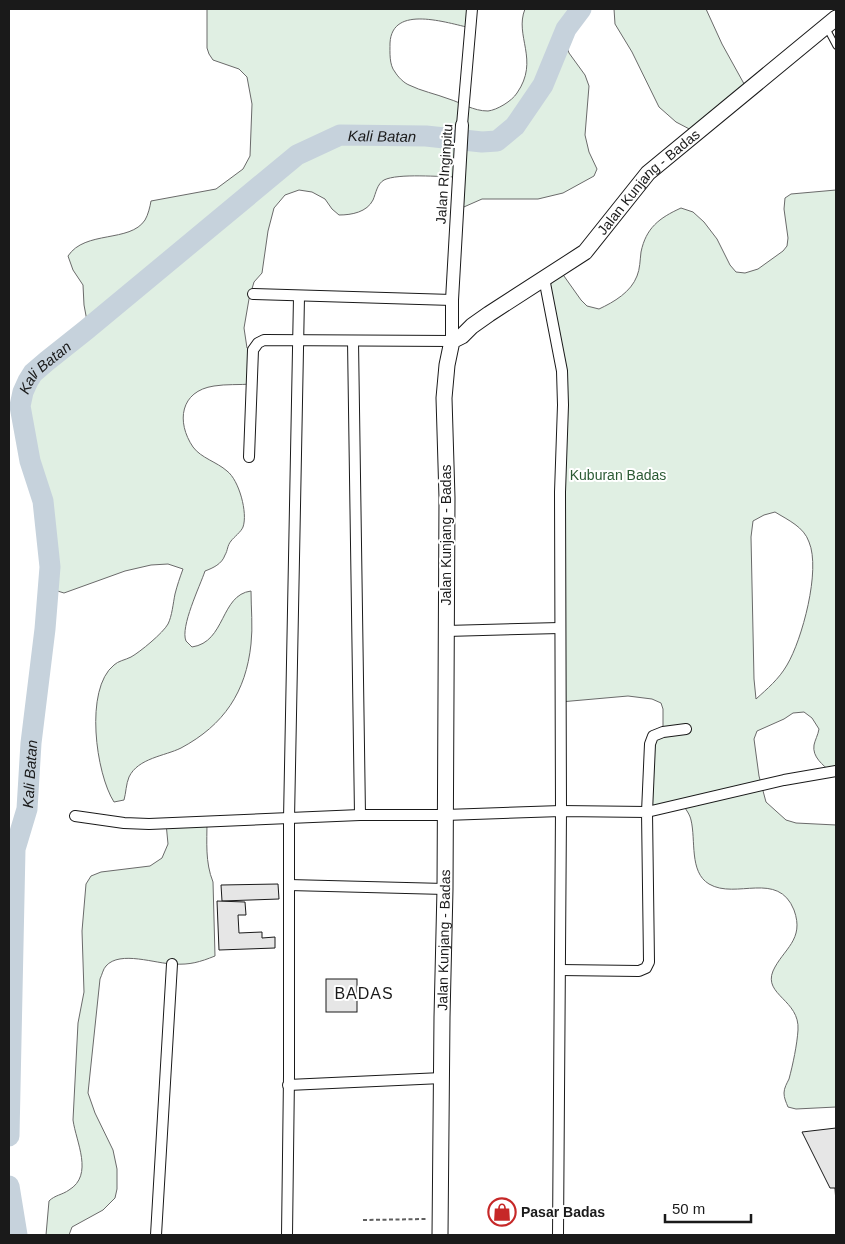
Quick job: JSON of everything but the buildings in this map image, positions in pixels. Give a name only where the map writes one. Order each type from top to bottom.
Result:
[{"type":"main road","name":"Jalan Kunjang - Badas","points":[[440,1235],[445,889],[447,498],[444,398],[447,365],[452,341],[585,252],[648,173],[831,22]]},
{"type":"street","name":"Jalan RInginpitu","points":[[452,341],[458,176],[472,9]]},
{"type":"street","points":[[544,278],[562,372],[558,1235]]},
{"type":"street","points":[[253,294],[452,300]]},
{"type":"street","points":[[287,1235],[289,819],[299,296]]},
{"type":"street","points":[[249,457],[253,350],[258,343],[264,340],[452,341]]},
{"type":"street","points":[[353,341],[360,815]]},
{"type":"street","points":[[446,631],[560,628]]},
{"type":"street","points":[[560,970],[639,971],[646,968],[649,962],[647,812],[650,744],[653,736],[662,732],[686,729]]},
{"type":"street","points":[[75,816],[124,823],[149,824],[360,815],[445,815],[561,811],[647,812],[784,780],[836,771]]},
{"type":"street","points":[[289,885],[445,889]]},
{"type":"street","points":[[156,1235],[172,964]]},
{"type":"street","points":[[288,1085],[442,1078]]},
{"type":"lane","points":[[831,22],[836,46]]},
{"type":"path","points":[[363,1220],[441,1219]]},
{"type":"green space","points":[[207,9],[472,9],[471,28],[422,19],[400,23],[393,31],[390,43],[391,62],[396,74],[407,84],[472,108],[488,111],[500,107],[512,99],[523,81],[527,59],[522,29],[525,9],[581,9],[563,35],[569,53],[585,75],[589,86],[585,135],[589,152],[597,169],[594,176],[563,193],[538,199],[482,199],[457,210],[458,177],[420,176],[384,180],[378,186],[370,204],[363,210],[354,213],[339,215],[325,199],[312,192],[299,190],[285,195],[274,208],[268,231],[262,273],[254,282],[244,328],[247,348],[253,350],[252,384],[219,385],[203,389],[194,394],[188,401],[184,409],[183,418],[184,428],[196,451],[231,475],[239,489],[244,514],[243,527],[230,543],[222,561],[205,571],[188,617],[186,641],[192,647],[203,643],[211,637],[233,601],[241,594],[251,591],[251,644],[244,677],[238,692],[221,718],[196,739],[181,748],[152,758],[139,766],[129,777],[124,800],[114,802],[102,772],[98,753],[96,712],[99,693],[105,677],[114,665],[140,651],[168,624],[183,569],[168,564],[151,565],[125,571],[64,593],[48,588],[50,567],[43,501],[30,461],[20,406],[23,392],[33,373],[86,330],[87,321],[83,285],[73,270],[68,256],[85,243],[129,232],[138,227],[146,218],[151,201],[216,189],[243,169],[250,156],[252,104],[247,77],[239,69],[213,60],[209,54],[207,48]]},
{"type":"green space","points":[[614,9],[706,9],[722,44],[748,91],[697,133],[676,122],[659,107],[632,52],[615,24]]},
{"type":"green space","name":"Kuburan Badas","points":[[836,190],[836,771],[831,772],[816,757],[814,745],[819,729],[812,718],[804,712],[793,713],[757,731],[754,739],[759,776],[766,802],[786,820],[796,823],[836,825],[836,1107],[796,1109],[788,1107],[784,1093],[796,1048],[797,1020],[794,1012],[773,986],[771,979],[777,963],[795,937],[797,920],[794,910],[787,898],[778,891],[767,888],[720,888],[709,884],[703,879],[698,872],[694,855],[690,818],[682,804],[647,812],[650,744],[663,732],[663,709],[661,703],[652,699],[628,696],[560,702],[563,405],[544,278],[559,269],[587,306],[599,309],[605,306],[621,296],[634,282],[639,270],[643,244],[650,230],[660,220],[681,208],[693,212],[704,222],[717,239],[730,265],[736,272],[745,273],[758,269],[787,246],[788,238],[784,209],[785,198],[791,194]],"holes":[[[775,512],[799,528],[807,537],[812,554],[813,570],[804,622],[793,654],[773,684],[756,699],[751,537],[753,521]]]},
{"type":"green space","points":[[207,821],[208,859],[213,882],[215,956],[195,963],[180,964],[129,958],[112,961],[105,967],[100,979],[88,1093],[95,1113],[113,1150],[117,1169],[117,1189],[115,1198],[103,1210],[72,1227],[69,1235],[46,1235],[49,1201],[69,1190],[81,1176],[82,1158],[73,1120],[78,1023],[84,992],[82,931],[86,884],[91,876],[101,872],[150,866],[162,858],[168,844],[166,823]]},
{"type":"waterway","name":"Kali Batan","points":[[9,1136],[15,849],[27,809],[31,743],[45,629],[50,567],[43,501],[30,461],[20,406],[28,381],[33,373],[47,361],[297,155],[340,135],[426,136],[482,142],[497,141],[515,126],[543,85],[566,29],[581,9]]},
{"type":"waterway","name":"Kali Batan","points":[[9,1186],[17,1235]]},
{"type":"place","name":"Pasar Badas","points":[[502,1212]]},
{"type":"district","name":"BADAS","points":[[364,993]]}]
